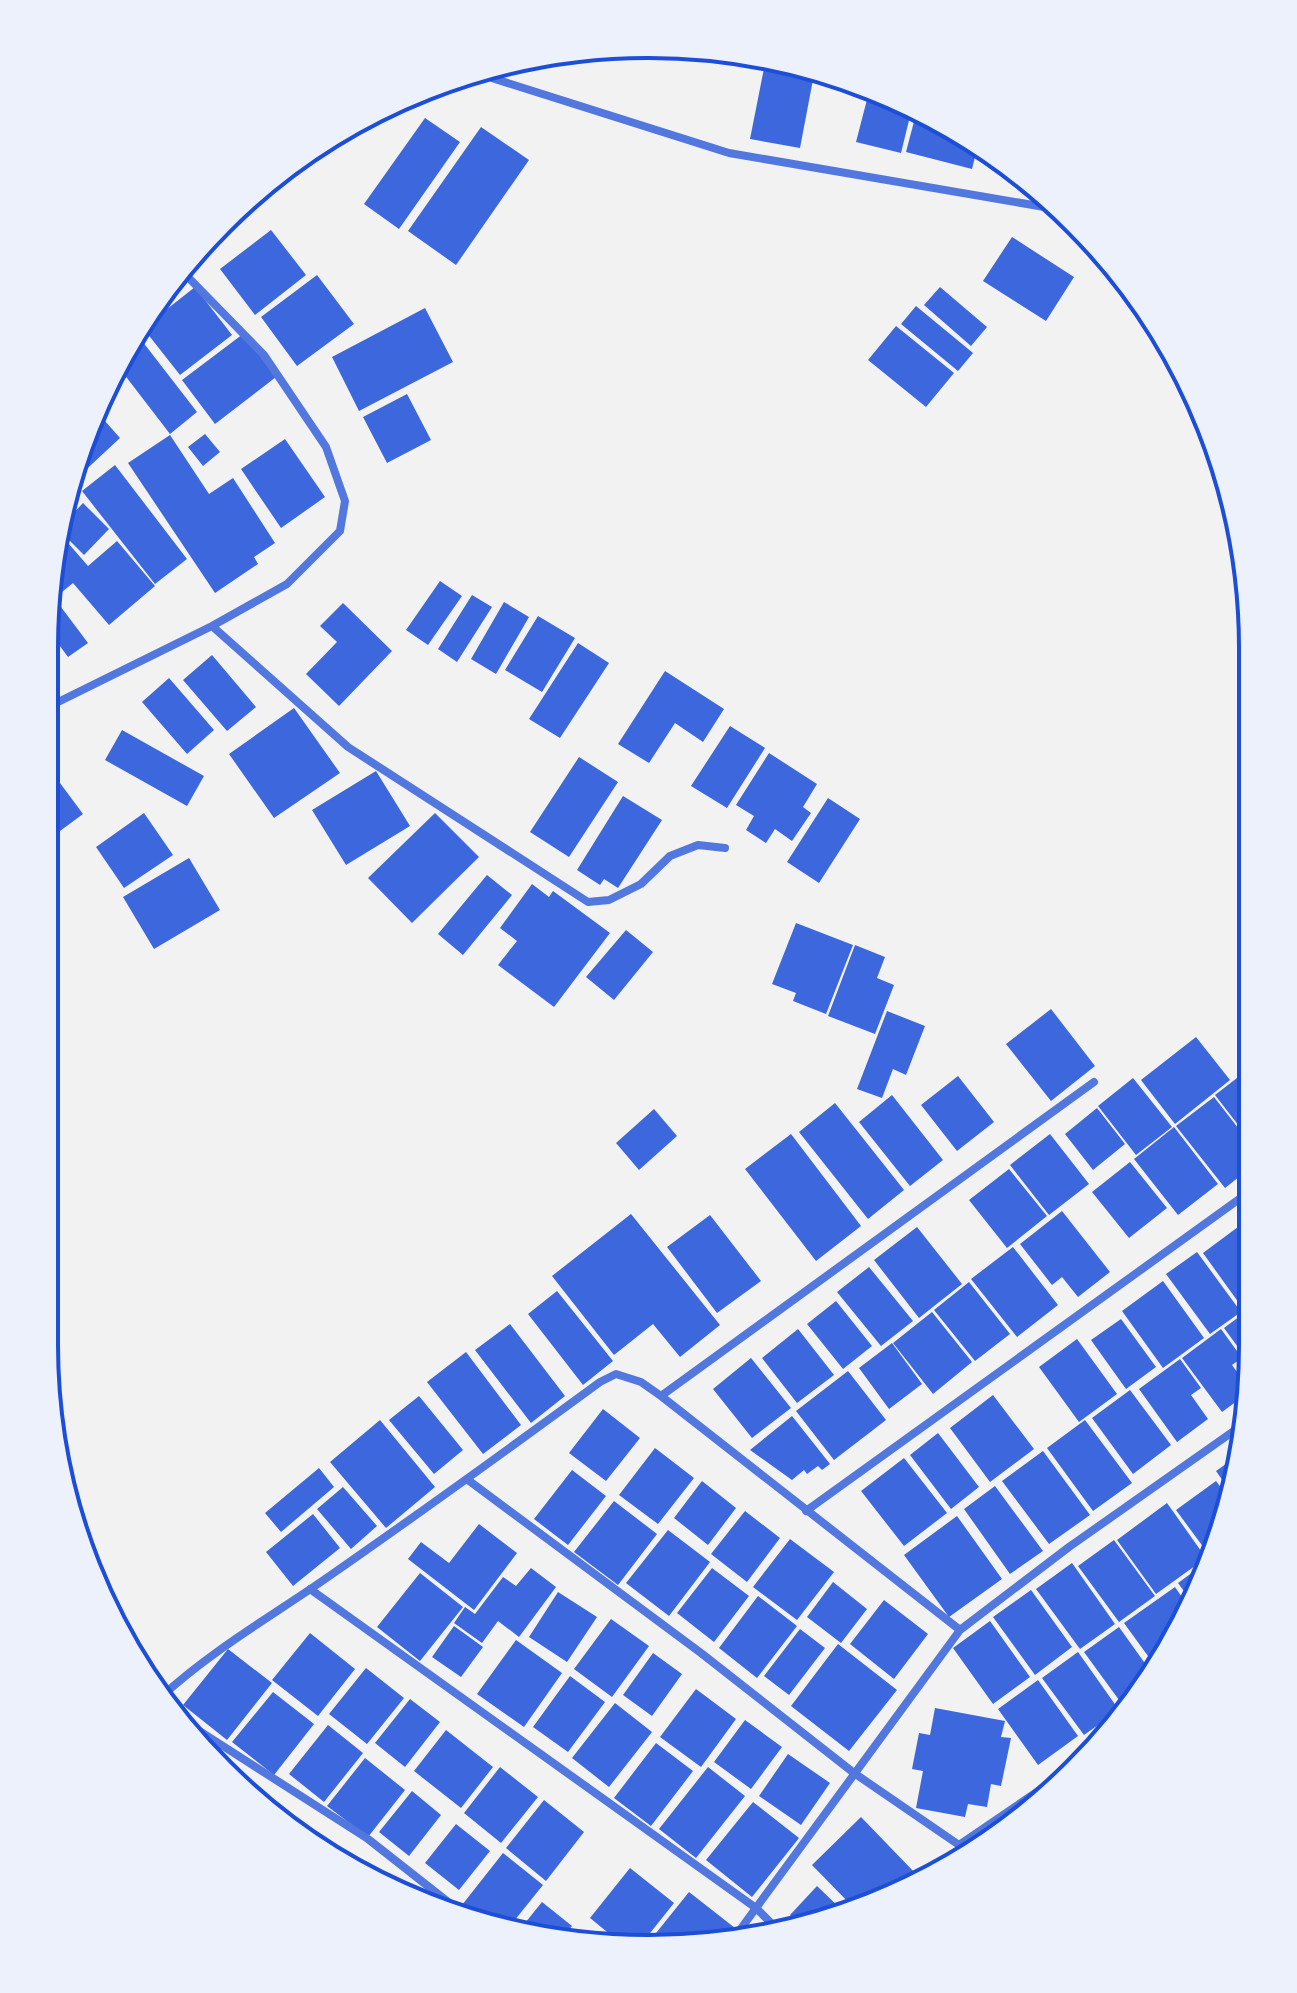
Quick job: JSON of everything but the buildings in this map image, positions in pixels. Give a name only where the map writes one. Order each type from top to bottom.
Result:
[{"type":"street","points":[[494,79],[729,153],[1039,206]]},
{"type":"street","points":[[58,702],[212,626],[287,584],[340,531],[345,501],[326,447],[264,355],[189,278]]},
{"type":"street","points":[[212,626],[348,747],[588,902],[609,900],[641,884],[670,856],[698,845],[725,848]]},
{"type":"street","points":[[661,1396],[1094,1082]]},
{"type":"street","points":[[806,1511],[1239,1199]]},
{"type":"street","points":[[170,1689],[195,1666],[468,1480],[600,1382],[616,1374],[641,1382],[661,1396],[960,1630]]},
{"type":"street","points":[[742,1928],[960,1630],[1069,1547],[1232,1432]]},
{"type":"street","points":[[468,1480],[701,1653],[854,1773],[959,1845],[1018,1805]]},
{"type":"street","points":[[310,1589],[756,1908],[770,1922]]},
{"type":"street","points":[[206,1735],[368,1839],[442,1898]]}]
